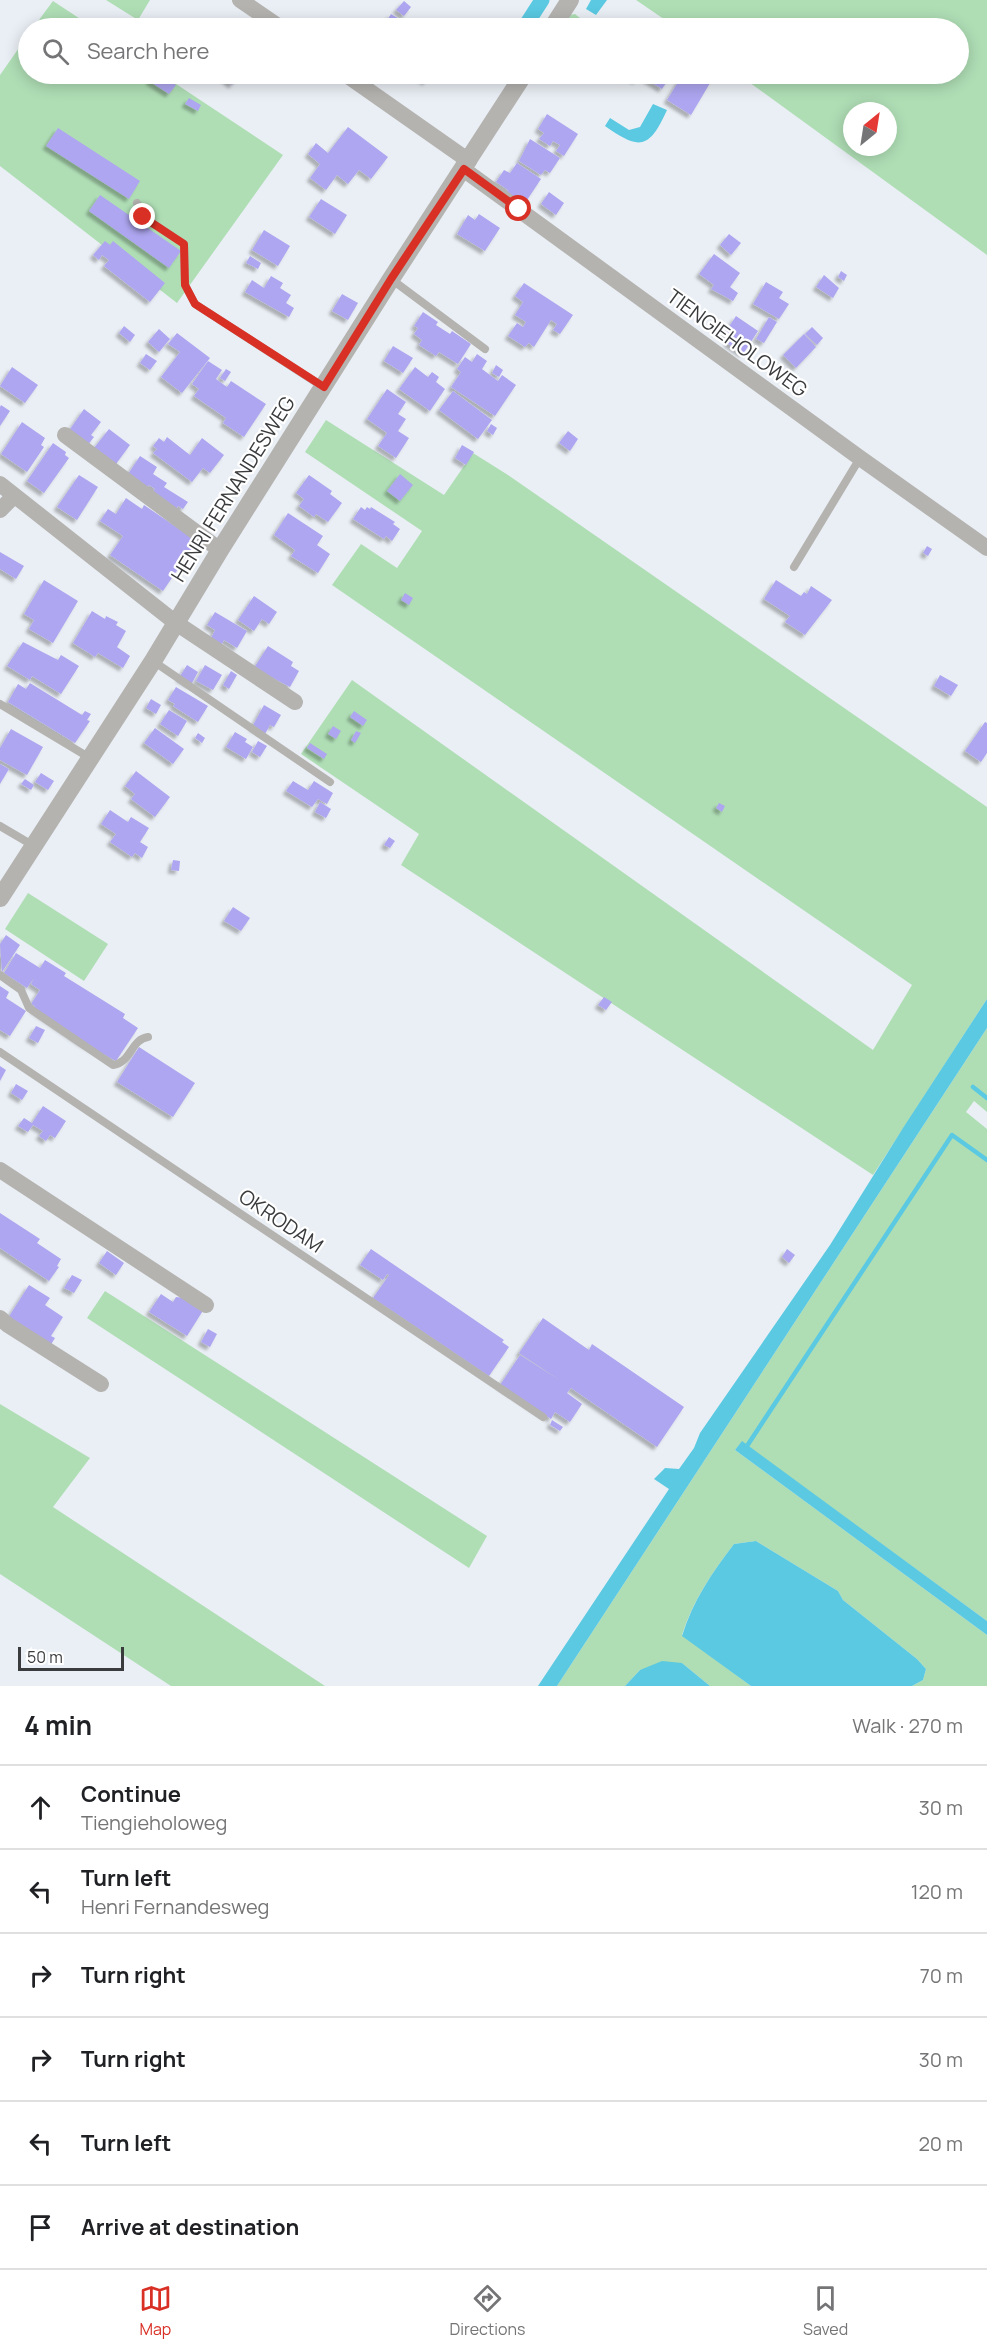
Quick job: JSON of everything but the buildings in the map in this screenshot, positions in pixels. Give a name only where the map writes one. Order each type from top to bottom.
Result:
[{"type":"street","points":[[240,0],[266,18]]},
{"type":"street","points":[[558,18],[570,0]]},
{"type":"street","name":"TIENGIEHOLOWEG","points":[[358,84],[860,458],[987,548]]},
{"type":"street","name":"HENRI FERNANDESWEG","points":[[0,898],[153,661],[220,550],[391,279],[518,84]]},
{"type":"street","points":[[65,435],[220,550]]},
{"type":"street","points":[[0,484],[176,623],[295,702]]},
{"type":"street","points":[[0,510],[14,495]]},
{"type":"street","points":[[0,1170],[206,1305]]},
{"type":"street","points":[[0,1318],[101,1384]]},
{"type":"lane","points":[[137,203],[143,217],[184,244],[185,285],[195,304],[324,387]]},
{"type":"lane","points":[[391,279],[485,349]]},
{"type":"lane","points":[[794,567],[860,458]]},
{"type":"lane","points":[[153,661],[330,782]]},
{"type":"lane","points":[[0,704],[91,758]]},
{"type":"lane","points":[[0,825],[34,846]]},
{"type":"lane","points":[[0,975],[21,990],[29,1008],[113,1065],[123,1062],[139,1040],[148,1037]]},
{"type":"lane","name":"OKRODAM","points":[[0,1052],[543,1417]]},
{"type":"green space","points":[[106,0],[150,0],[139,18],[135,18]]},
{"type":"green space","points":[[636,0],[987,0],[987,255],[851,156],[897,156],[897,102],[843,102],[843,150],[752,84],[969,84],[969,18],[662,18]]},
{"type":"green space","points":[[53,1],[79,18],[40,18]]},
{"type":"green space","points":[[575,14],[580,18],[568,18]]},
{"type":"green space","points":[[18,49],[18,84],[176,84],[283,155],[177,303],[0,166],[0,75]]},
{"type":"green space","points":[[326,420],[444,495],[473,453],[987,807],[987,999],[873,1175],[401,865],[419,834],[301,754],[352,680],[873,1050],[912,985],[332,585],[361,544],[397,568],[422,531],[305,452]]},
{"type":"green space","points":[[28,893],[108,944],[84,981],[5,929]]},
{"type":"green space","points":[[987,1028],[987,1112],[974,1101],[966,1112],[987,1129],[987,1621],[742,1442],[735,1450],[987,1635],[987,1686],[912,1686],[923,1680],[926,1669],[917,1659],[843,1600],[838,1591],[756,1541],[734,1544],[704,1587],[682,1635],[751,1686],[710,1686],[682,1663],[640,1670],[625,1686],[557,1686]]},
{"type":"green space","points":[[105,1291],[487,1536],[469,1568],[87,1318]]},
{"type":"green space","points":[[0,1404],[90,1458],[53,1507],[325,1686],[171,1686],[0,1574]]},
{"type":"water","points":[[591,0],[607,0],[596,15],[586,9]]},
{"type":"water","points":[[653,104],[667,110],[654,133],[642,142],[626,139],[605,126],[610,118],[629,130],[640,127]]},
{"type":"water","points":[[987,999],[987,1028],[557,1686],[538,1686],[669,1489],[654,1479],[665,1468],[679,1469],[694,1448],[700,1433],[830,1245]]},
{"type":"water","points":[[742,1441],[987,1621],[987,1635],[735,1450]]},
{"type":"water","points":[[756,1541],[838,1591],[843,1600],[917,1659],[926,1669],[923,1680],[912,1686],[751,1686],[682,1636],[704,1587],[734,1544]]},
{"type":"water","points":[[662,1661],[682,1663],[710,1686],[625,1686],[640,1670]]},
{"type":"waterway","points":[[530,18],[542,0]]},
{"type":"waterway","points":[[973,1087],[987,1098]]},
{"type":"waterway","points":[[747,1450],[745,1449],[952,1135],[987,1160]]},
{"type":"route","points":[[143,217],[184,244],[185,285],[189,297],[195,304],[324,387],[391,279],[464,169],[519,209]]}]
